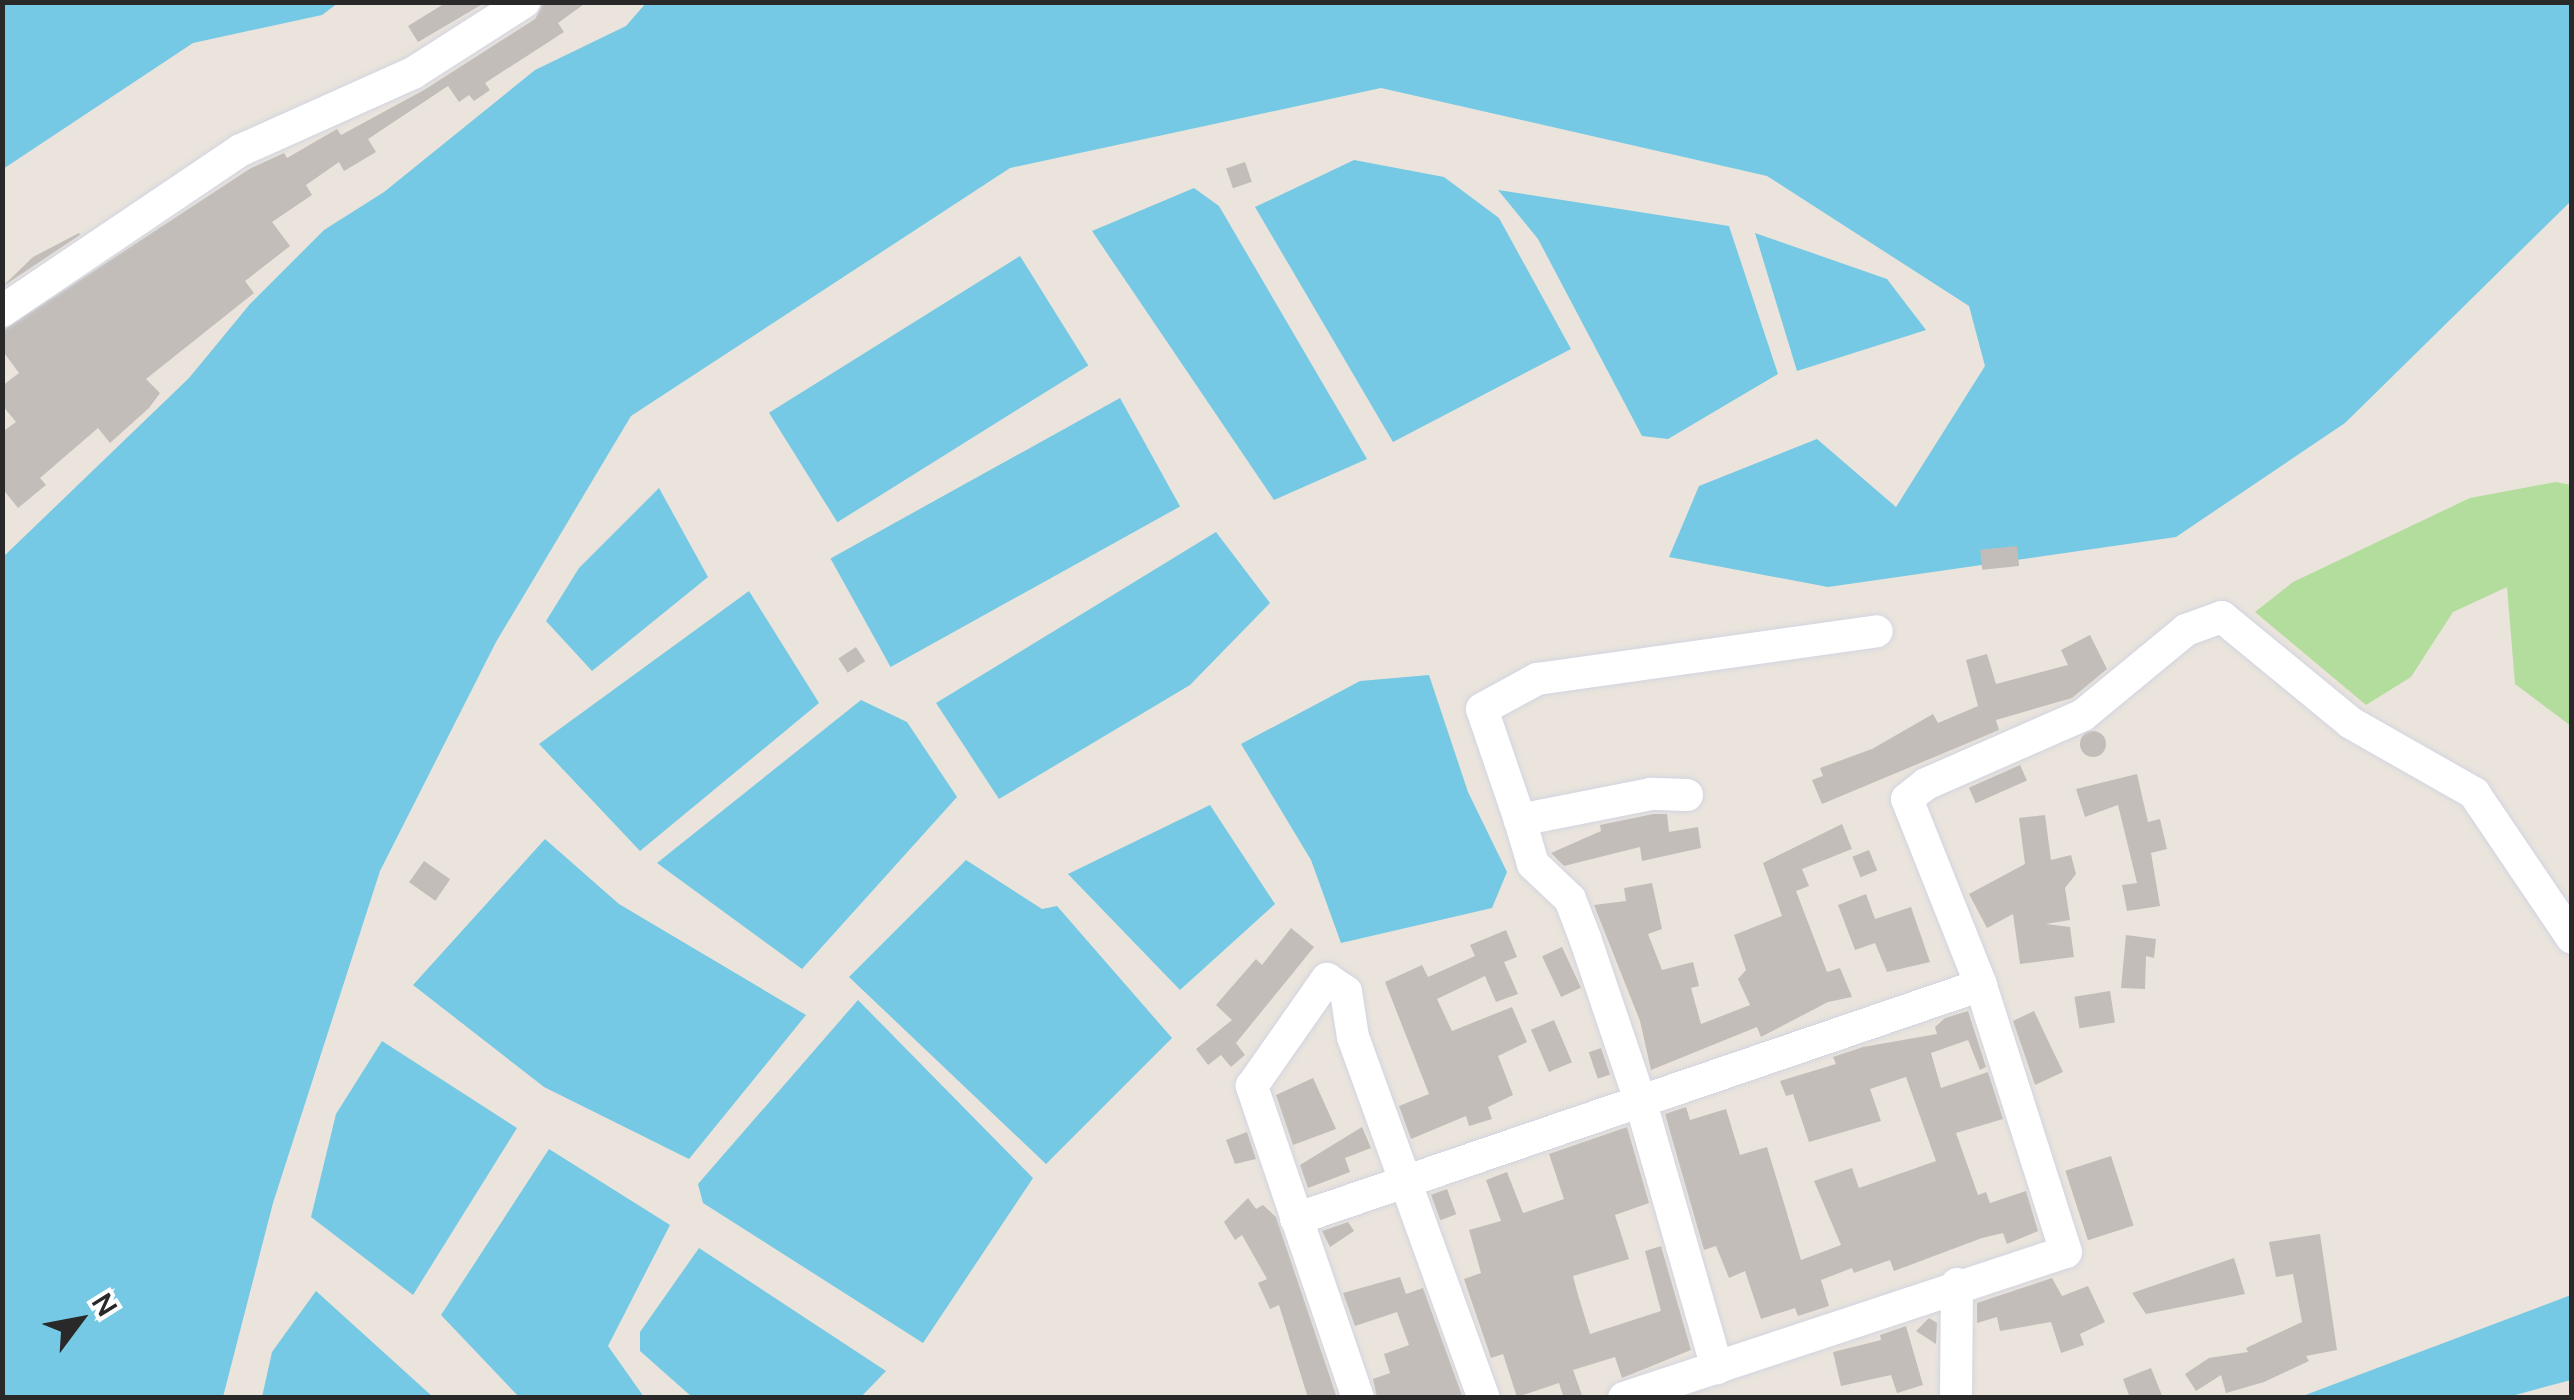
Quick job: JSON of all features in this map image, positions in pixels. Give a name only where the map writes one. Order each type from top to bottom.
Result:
[{"type":"street","points":[[2,311],[242,150],[413,73],[524,2]]},
{"type":"street","points":[[1624,1398],[1957,1284],[2066,1252],[1981,985],[1909,810],[1912,791],[2083,715],[2186,630],[2222,616],[2351,723],[2474,792],[2572,938]]},
{"type":"street","points":[[1717,1368],[1641,1103],[1570,900],[1533,864],[1482,709],[1537,679],[1877,632]]},
{"type":"street","points":[[1520,820],[1651,794],[1687,794]]},
{"type":"street","points":[[1358,1398],[1252,1086],[1327,978],[1346,992],[1353,1037],[1484,1398]]},
{"type":"street","points":[[1296,1219],[1981,985]]},
{"type":"street","points":[[1956,1398],[1957,1284]]},
{"type":"green space","points":[[2556,482],[2571,485],[2571,726],[2515,684],[2507,587],[2453,612],[2411,677],[2366,705],[2255,612],[2293,582],[2470,498]]},
{"type":"water","points":[[3,2],[338,3],[322,15],[193,43],[3,169]]},
{"type":"water","points":[[646,3],[2571,3],[2571,201],[2345,423],[2176,537],[1828,587],[1669,557],[1699,486],[1817,439],[1896,507],[1985,366],[1969,306],[1767,176],[1381,88],[1010,168],[631,416],[496,642],[380,871],[273,1203],[223,1397],[3,1397],[2,558],[189,378],[250,304],[324,230],[384,192],[535,70],[626,26]]},
{"type":"water","points":[[1354,160],[1444,177],[1499,218],[1571,349],[1393,442],[1255,207]]},
{"type":"water","points":[[1194,188],[1219,206],[1367,459],[1274,500],[1092,231]]},
{"type":"water","points":[[1498,190],[1729,226],[1778,374],[1668,439],[1642,436],[1538,239]]},
{"type":"water","points":[[1755,233],[1887,279],[1926,330],[1797,371]]},
{"type":"water","points":[[1020,256],[1088,365],[837,522],[769,413]]},
{"type":"water","points":[[1120,398],[1180,506],[891,667],[831,558]]},
{"type":"water","points":[[659,488],[708,577],[592,671],[546,621],[579,568]]},
{"type":"water","points":[[1216,532],[1270,603],[1190,685],[999,799],[936,703]]},
{"type":"water","points":[[749,591],[819,703],[640,851],[539,744]]},
{"type":"water","points":[[1429,675],[1468,792],[1507,872],[1492,908],[1341,943],[1311,860],[1241,744],[1360,681]]},
{"type":"water","points":[[861,700],[907,722],[957,797],[802,969],[657,863]]},
{"type":"water","points":[[1210,805],[1275,904],[1180,990],[1068,874]]},
{"type":"water","points":[[545,839],[619,904],[806,1015],[689,1159],[544,1087],[413,985]]},
{"type":"water","points":[[966,860],[1042,909],[1057,906],[1172,1038],[1046,1164],[849,977]]},
{"type":"water","points":[[858,1000],[1033,1178],[923,1343],[703,1203],[698,1184]]},
{"type":"water","points":[[382,1041],[517,1128],[413,1295],[311,1217],[336,1114]]},
{"type":"water","points":[[549,1149],[670,1225],[608,1346],[644,1397],[519,1397],[441,1315]]},
{"type":"water","points":[[699,1248],[886,1371],[861,1397],[692,1397],[640,1351],[640,1332]]},
{"type":"water","points":[[316,1291],[433,1397],[262,1397],[272,1352]]},
{"type":"water","points":[[2571,1295],[2571,1380],[2508,1397],[2300,1397]]},
{"type":"building","points":[[447,2],[486,2],[369,71],[418,42],[408,26]]},
{"type":"building","points":[[544,2],[587,2],[558,23],[564,32],[485,83],[490,90],[474,101],[469,95],[459,102],[448,86],[368,139],[376,152],[344,171],[339,162],[306,185],[312,195],[272,222],[290,246],[245,281],[254,293],[146,379],[160,393],[149,408],[110,443],[98,428],[40,478],[46,485],[18,508],[2,488],[2,432],[16,422],[2,405],[2,386],[19,373],[2,350],[2,331],[251,168],[284,153],[287,158],[337,129],[341,135],[424,90],[535,19]]},
{"type":"building","points":[[1245,162],[1252,182],[1233,188],[1226,169]]},
{"type":"building","points":[[80,235],[2,287],[33,257]]},
{"type":"building","points":[[2017,546],[2019,566],[1982,570],[1980,550]]},
{"type":"building","points":[[2090,635],[2107,669],[2072,698],[1996,720],[1999,730],[1822,804],[1812,780],[1823,776],[1820,768],[1872,749],[1933,714],[1938,723],[1978,706],[1966,660],[1987,654],[1996,684],[2068,665],[2061,650]]},
{"type":"building","points":[[856,647],[865,661],[848,673],[838,658]]},
{"type":"building","points":[[2093,731],[2102,735],[2106,744],[2102,753],[2093,757],[2084,753],[2080,744],[2084,735]]},
{"type":"building","points":[[2020,765],[2027,781],[1976,803],[1969,788]]},
{"type":"building","points":[[2137,774],[2148,822],[2160,819],[2167,849],[2151,853],[2160,906],[2127,911],[2122,885],[2137,883],[2118,805],[2085,817],[2076,789]]},
{"type":"building","points":[[1667,814],[1669,832],[1698,827],[1701,848],[1642,861],[1640,847],[1564,866],[1551,853],[1601,831],[1600,825]]},
{"type":"building","points":[[2045,815],[2051,860],[2071,855],[2076,874],[2065,888],[2070,920],[2046,924],[2070,927],[2074,957],[2020,964],[2013,914],[1987,928],[1969,894],[2025,864],[2019,818]]},
{"type":"building","points":[[1842,824],[1852,849],[1802,869],[1809,886],[1796,891],[1827,972],[1840,968],[1852,997],[1828,1002],[1761,1037],[1757,1027],[1651,1070],[1640,1021],[1594,905],[1626,901],[1624,888],[1652,883],[1662,929],[1648,934],[1662,970],[1693,962],[1699,986],[1691,988],[1701,1024],[1750,1005],[1738,979],[1746,970],[1734,935],[1782,916],[1763,863]]},
{"type":"building","points":[[1869,850],[1877,870],[1861,877],[1852,857]]},
{"type":"building","points":[[424,861],[450,879],[435,901],[409,882]]},
{"type":"building","points":[[1866,894],[1875,919],[1911,907],[1930,962],[1887,972],[1875,943],[1855,950],[1838,905]]},
{"type":"building","points":[[1291,928],[1314,947],[1236,1043],[1245,1055],[1231,1067],[1221,1055],[1208,1065],[1196,1049],[1232,1020],[1216,1005],[1256,959],[1262,965]]},
{"type":"building","points":[[1506,930],[1517,957],[1504,962],[1518,994],[1496,1002],[1485,976],[1437,999],[1452,1031],[1512,1007],[1527,1042],[1498,1056],[1513,1095],[1488,1107],[1492,1119],[1469,1126],[1466,1116],[1411,1139],[1399,1106],[1429,1094],[1385,982],[1422,965],[1428,977],[1475,956],[1470,945]]},
{"type":"building","points":[[2126,935],[2156,939],[2154,958],[2146,956],[2145,989],[2121,988]]},
{"type":"building","points":[[1562,947],[1581,988],[1561,997],[1542,956]]},
{"type":"building","points":[[2110,991],[2115,1023],[2079,1028],[2074,997]]},
{"type":"building","points":[[1968,1011],[1986,1067],[1980,1070],[1968,1040],[1931,1053],[1941,1088],[1988,1072],[2003,1119],[1956,1133],[1978,1195],[1986,1192],[1990,1203],[2026,1191],[2038,1231],[2007,1244],[2003,1233],[1982,1238],[1894,1271],[1890,1260],[1854,1273],[1852,1268],[1821,1280],[1829,1306],[1798,1316],[1795,1308],[1761,1319],[1745,1271],[1729,1278],[1716,1246],[1704,1250],[1665,1114],[1686,1107],[1690,1120],[1726,1109],[1740,1155],[1767,1147],[1801,1260],[1841,1245],[1814,1181],[1852,1168],[1859,1188],[1936,1161],[1906,1077],[1870,1089],[1881,1121],[1809,1142],[1793,1094],[1786,1096],[1780,1081],[1836,1064],[1833,1057],[1863,1047],[1937,1034],[1935,1027],[1945,1018]]},
{"type":"building","points":[[2034,1011],[2063,1072],[2035,1085],[2013,1021]]},
{"type":"building","points":[[1554,1020],[1572,1062],[1549,1072],[1531,1030]]},
{"type":"building","points":[[1601,1048],[1610,1074],[1598,1079],[1589,1052]]},
{"type":"building","points":[[1313,1078],[1336,1129],[1293,1145],[1276,1095]]},
{"type":"building","points":[[1362,1127],[1371,1148],[1345,1158],[1350,1172],[1308,1188],[1300,1165]]},
{"type":"building","points":[[1627,1127],[1649,1203],[1615,1215],[1629,1259],[1573,1276],[1578,1295],[1590,1334],[1661,1311],[1645,1251],[1661,1246],[1691,1350],[1622,1378],[1615,1357],[1573,1370],[1583,1398],[1564,1398],[1559,1383],[1517,1397],[1503,1354],[1491,1358],[1464,1279],[1481,1273],[1469,1230],[1501,1221],[1486,1180],[1507,1172],[1523,1213],[1564,1199],[1549,1154]]},
{"type":"building","points":[[1247,1132],[1256,1159],[1235,1164],[1226,1140]]},
{"type":"building","points":[[2111,1156],[2134,1225],[2088,1240],[2065,1171]]},
{"type":"building","points":[[1447,1189],[1456,1214],[1440,1220],[1431,1195]]},
{"type":"building","points":[[1248,1198],[1256,1209],[1263,1205],[1276,1217],[1337,1398],[1308,1398],[1279,1305],[1270,1309],[1258,1283],[1267,1279],[1242,1235],[1235,1240],[1224,1222]]},
{"type":"building","points":[[1348,1222],[1354,1231],[1330,1247],[1322,1231]]},
{"type":"building","points":[[2320,1234],[2337,1350],[2306,1356],[2309,1361],[2264,1382],[2226,1393],[2221,1375],[2196,1391],[2185,1374],[2209,1358],[2248,1352],[2246,1348],[2302,1322],[2293,1274],[2276,1277],[2269,1242]]},
{"type":"building","points":[[2234,1258],[2245,1294],[2146,1314],[2132,1293]]},
{"type":"building","points":[[1400,1277],[1406,1294],[1423,1288],[1463,1398],[1377,1398],[1373,1379],[1390,1373],[1384,1354],[1409,1345],[1397,1312],[1355,1326],[1343,1293]]},
{"type":"building","points":[[2052,1278],[2062,1296],[2088,1286],[2105,1322],[2080,1334],[2084,1345],[2061,1353],[2051,1322],[2000,1331],[1997,1317],[1977,1323],[1977,1303]]},
{"type":"building","points":[[1929,1318],[1937,1323],[1936,1344],[1916,1331]]},
{"type":"building","points":[[1906,1326],[1923,1385],[1897,1393],[1891,1375],[1841,1386],[1833,1352],[1881,1340],[1880,1335]]},
{"type":"building","points":[[2151,1368],[2163,1398],[2130,1398],[2123,1379]]}]
